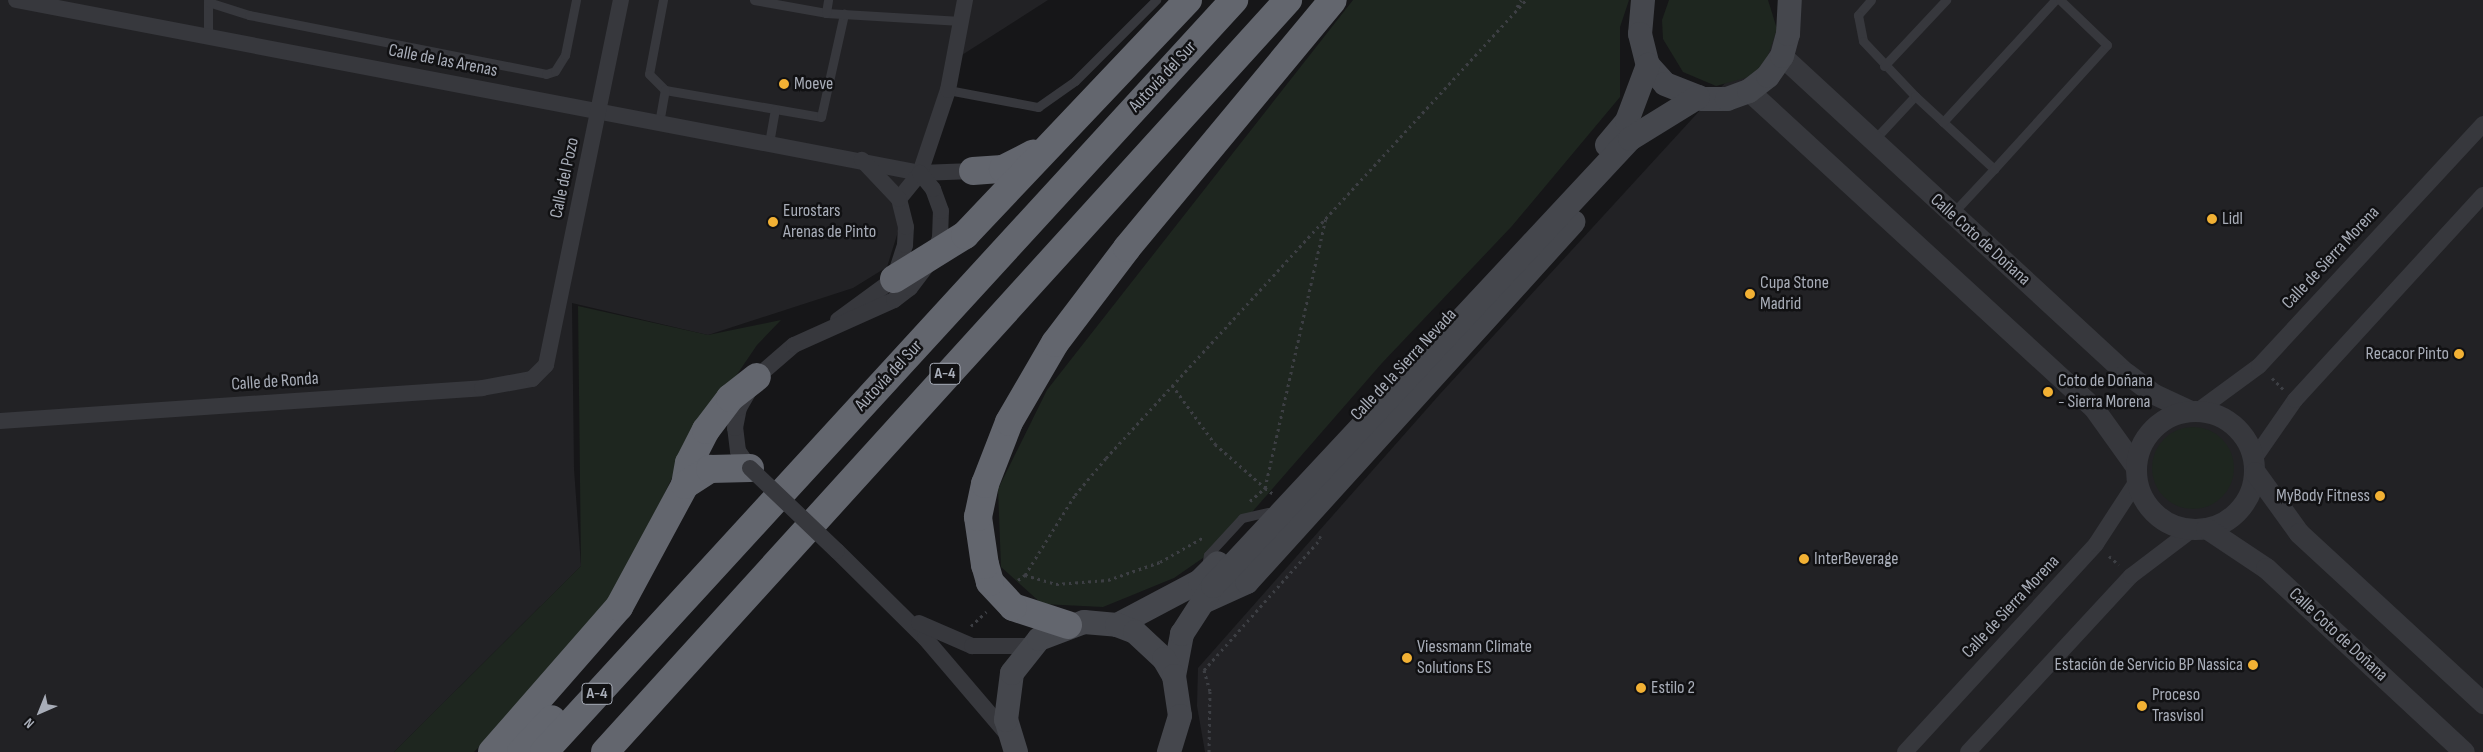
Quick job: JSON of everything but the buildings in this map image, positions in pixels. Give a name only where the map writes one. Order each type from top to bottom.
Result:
[{"type":"highway","points":[[894,279],[933,258],[964,235],[1188,0]]},
{"type":"highway","name":"Autovía del Sur","points":[[544,752],[1234,0]]},
{"type":"highway","name":"A-4","points":[[605,752],[1288,0]]},
{"type":"highway","points":[[1068,625],[1022,613],[999,595],[985,565],[978,517],[985,484],[1009,422],[1056,343],[1127,248],[1333,0]]},
{"type":"highway","points":[[973,171],[1020,163],[1049,144]]},
{"type":"highway","points":[[492,752],[619,607],[685,485],[689,464],[706,430],[730,398],[757,377]]},
{"type":"highway","points":[[685,485],[710,469],[750,468]]},
{"type":"highway","points":[[521,752],[586,683],[650,636]]},
{"type":"main road","points":[[1644,0],[1640,34],[1648,65],[1665,84],[1698,97],[1727,99],[1749,91],[1768,76],[1782,56],[1788,34],[1787,4]]},
{"type":"main road","name":"Calle de la Sierra Nevada","points":[[1174,676],[1182,634],[1207,588],[1271,500],[1612,140],[1627,121],[1648,65]]},
{"type":"main road","points":[[1207,588],[1630,139],[1658,119],[1698,97]]},
{"type":"main road","points":[[1207,588],[1247,582],[1537,265],[1658,119]]},
{"type":"main road","name":"Calle de la Sierra Nevada","points":[[1116,624],[1207,588]]},
{"type":"main road","points":[[1013,744],[1007,688],[1031,646],[1068,625],[1116,624],[1151,644],[1174,676],[1180,716],[1176,747]]},
{"type":"street","name":"Calle de las Arenas","points":[[16,0],[769,144],[862,160],[920,173],[973,171]]},
{"type":"street","name":"Calle del Pozo","points":[[546,365],[600,112],[621,0]]},
{"type":"street","points":[[899,200],[920,173],[948,90],[965,0]]},
{"type":"street","name":"Calle Coto de Doñana","points":[[1782,56],[1952,215],[2126,373],[2154,394],[2194,410]]},
{"type":"street","points":[[1749,91],[2093,407],[2136,474],[2157,515],[2199,529]]},
{"type":"street","name":"Calle de Sierra Morena","points":[[2194,410],[2259,366],[2483,124]]},
{"type":"street","points":[[821,331],[894,279],[906,227],[899,200],[862,160]]},
{"type":"street","points":[[920,173],[933,189],[941,211],[940,238],[933,258],[910,288],[894,300],[821,331],[794,345],[757,377],[739,408],[735,428],[738,451],[750,468],[898,610],[1013,744]]},
{"type":"street","points":[[1968,752],[2131,576],[2199,529],[2240,509],[2254,466],[2295,400],[2483,195]]},
{"type":"street","name":"Calle de Ronda","points":[[0,421],[507,386],[532,379],[546,365]]},
{"type":"street","points":[[2136,474],[2140,446],[2152,428],[2169,416],[2194,410],[2235,426],[2254,466],[2299,533],[2483,703]]},
{"type":"street","name":"Calle de Sierra Morena","points":[[1905,752],[2096,544],[2136,474]]},
{"type":"street","name":"Calle Coto de Doñana","points":[[2199,529],[2266,568],[2464,752]]},
{"type":"street","points":[[898,610],[932,632],[972,646],[1031,646]]},
{"type":"lane","points":[[208,36],[208,1],[249,15],[546,74],[555,71],[566,54],[576,0]]},
{"type":"lane","points":[[663,0],[649,74],[665,90],[821,117],[844,14]]},
{"type":"lane","points":[[754,0],[826,13],[961,21]]},
{"type":"lane","points":[[826,13],[828,0]]},
{"type":"lane","points":[[948,90],[1038,107],[1075,81],[1156,0]]},
{"type":"lane","points":[[1871,0],[1858,15],[1863,41],[1884,66],[1994,169]]},
{"type":"lane","points":[[1884,66],[1946,0]]},
{"type":"lane","points":[[1943,122],[2055,0]]},
{"type":"lane","points":[[1952,215],[2107,45],[2060,0]]},
{"type":"lane","points":[[658,123],[665,90]]},
{"type":"lane","points":[[1873,141],[1915,96]]},
{"type":"lane","points":[[769,144],[775,110]]},
{"type":"path","points":[[1514,12],[1521,0]]},
{"type":"path","points":[[964,625],[972,626],[999,595],[1025,575],[1075,495],[1172,385],[1526,0]]},
{"type":"path","points":[[1271,500],[1326,217]]},
{"type":"path","points":[[2259,366],[2295,400]]},
{"type":"path","points":[[1172,385],[1214,444],[1271,500]]},
{"type":"path","points":[[1244,506],[1271,500]]},
{"type":"path","points":[[1209,752],[1210,690],[1204,670],[1321,538],[1303,521]]},
{"type":"path","points":[[1025,575],[1056,584],[1108,580],[1160,562],[1209,534]]},
{"type":"path","points":[[2096,544],[2131,576]]},
{"type":"shaded area","points":[[0,0],[1048,0],[951,62],[887,267],[853,288],[708,335],[572,303],[574,469],[581,566],[394,752],[0,752]]},
{"type":"shaded area","points":[[1353,0],[1629,0],[1620,27],[1620,97],[1512,226],[1382,363],[1226,542],[1174,578],[1103,607],[1042,604],[1001,567],[998,489],[1047,390]]},
{"type":"shaded area","points":[[1669,0],[1768,0],[1777,29],[1765,64],[1752,76],[1716,86],[1683,72],[1663,39],[1662,20]]},
{"type":"shaded area","points":[[1801,0],[2483,0],[2483,752],[1205,752],[1197,706],[1198,668],[1440,394]]},
{"type":"shaded area","points":[[578,306],[708,335],[781,320],[757,345],[683,454],[618,593],[523,700],[474,752],[394,752],[581,566]]},
{"type":"shaded area","points":[[2193,427],[2209,430],[2222,439],[2231,452],[2234,468],[2231,484],[2222,497],[2209,506],[2193,509],[2177,506],[2164,497],[2155,484],[2152,468],[2155,452],[2164,439],[2177,430]]},
{"type":"place","name":"Moeve","points":[[784,84]]},
{"type":"place","name":"Lidl","points":[[2212,219]]},
{"type":"place","name":"Eurostars Arenas de Pinto","points":[[773,222]]},
{"type":"place","name":"Cupa Stone Madrid","points":[[1750,294]]},
{"type":"place","name":"Recacor Pinto","points":[[2459,354]]},
{"type":"place","name":"Coto de Doñana - Sierra Morena","points":[[2048,392]]},
{"type":"place","name":"MyBody Fitness","points":[[2380,496]]},
{"type":"place","name":"InterBeverage","points":[[1804,559]]},
{"type":"place","name":"Viessmann Climate Solutions ES","points":[[1407,658]]},
{"type":"place","name":"Estación de Servicio BP Nassica","points":[[2253,665]]},
{"type":"place","name":"Estilo 2","points":[[1641,688]]},
{"type":"place","name":"Proceso Trasvisol","points":[[2142,706]]}]
